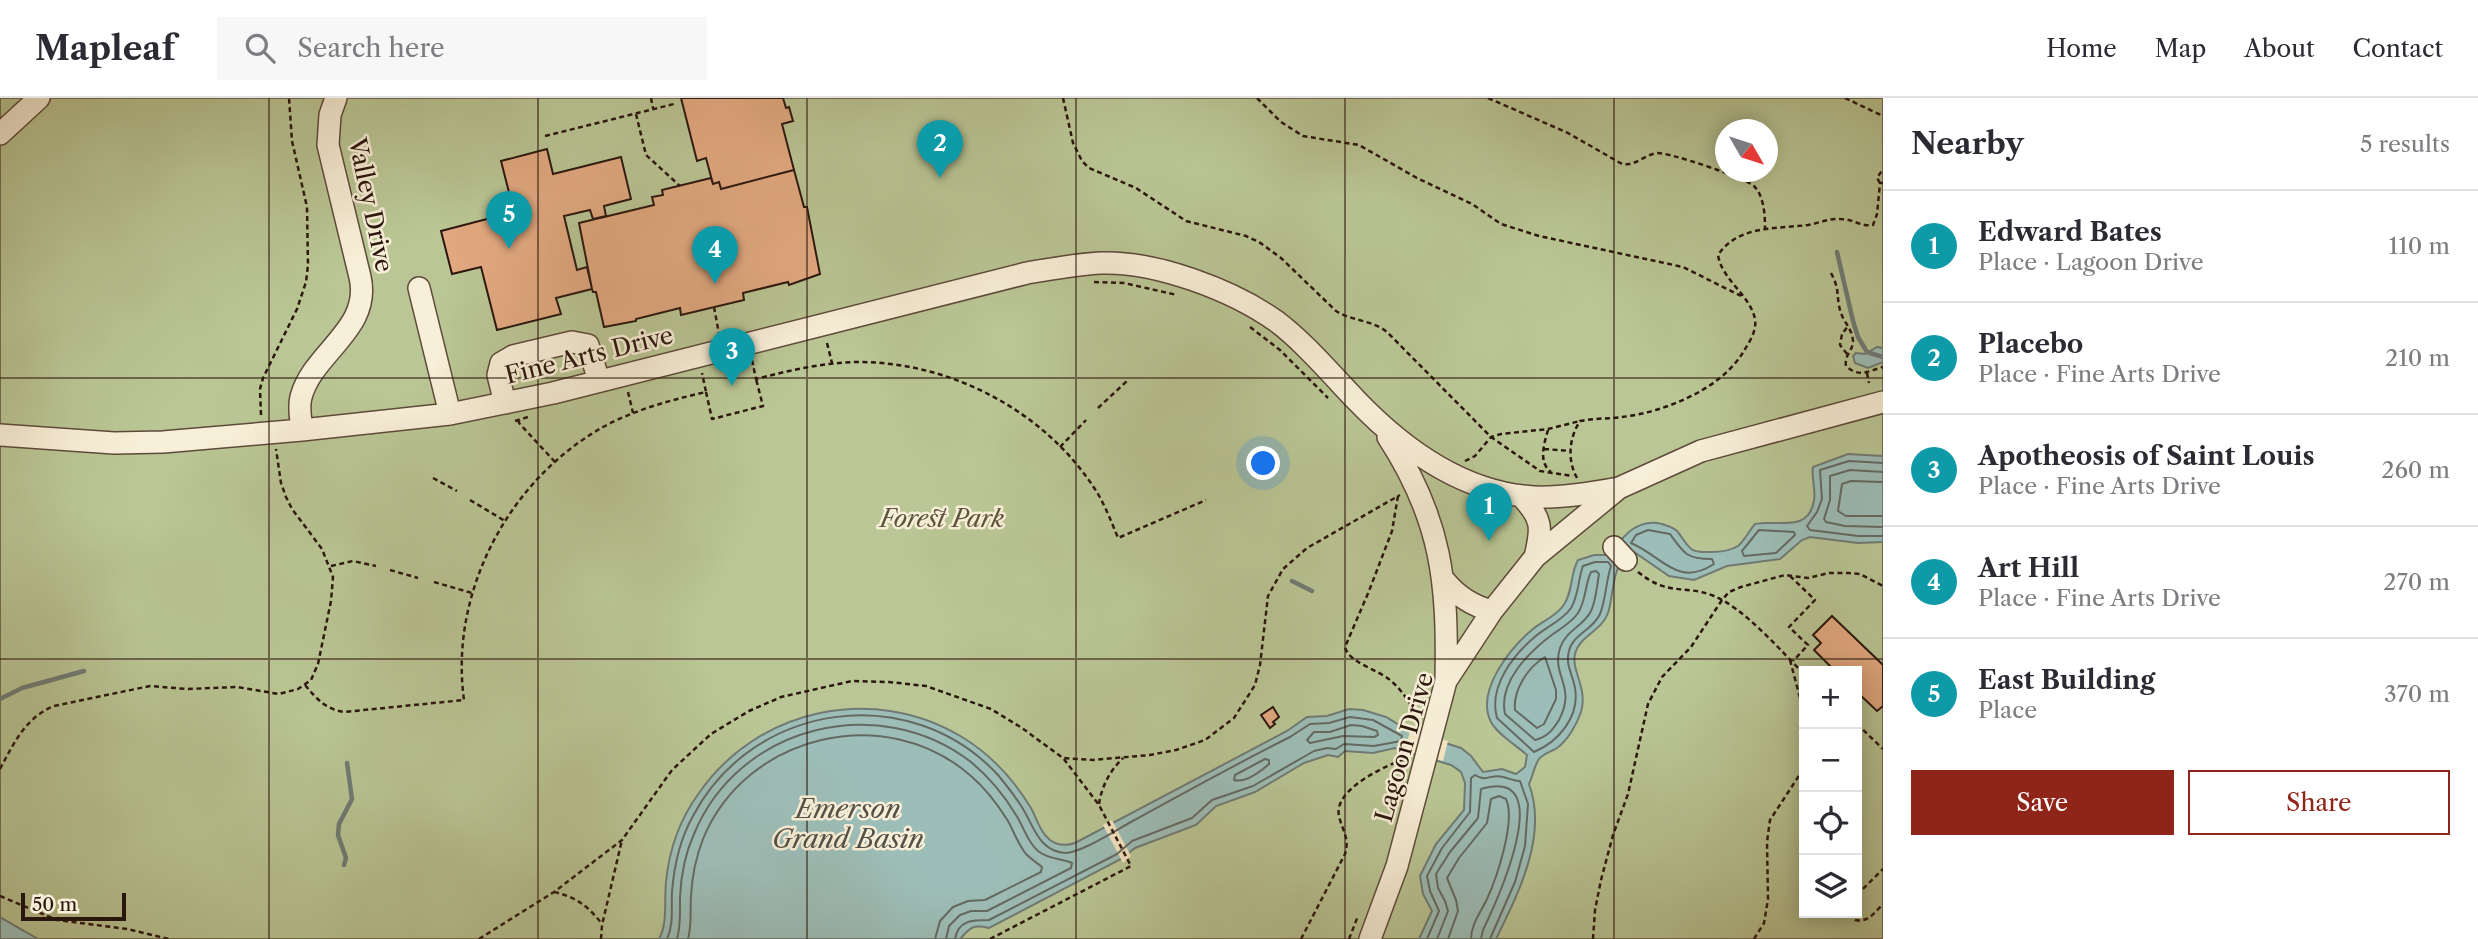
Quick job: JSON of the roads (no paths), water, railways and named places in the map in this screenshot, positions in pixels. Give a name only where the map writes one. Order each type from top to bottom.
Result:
[{"type":"street","points":[[0,134],[39,98]]},
{"type":"street","name":"Valley Drive","points":[[302,430],[302,394],[316,370],[351,326],[357,316],[362,296],[362,286],[328,145],[330,115],[336,98]]},
{"type":"street","name":"Fine Arts Drive","points":[[0,435],[52,440],[163,442],[450,414],[599,381],[1027,273],[1102,263],[1169,273],[1228,293],[1253,307],[1278,323],[1379,424],[1439,469],[1489,489],[1521,496],[1553,496],[1619,488]]},
{"type":"street","points":[[419,288],[450,414]]},
{"type":"street","points":[[505,403],[498,375],[501,363],[513,356],[572,342],[584,343],[590,348],[599,381]]},
{"type":"street","name":"Lagoon Drive","points":[[1370,939],[1397,866],[1446,681],[1492,611],[1535,557],[1619,488],[1701,451],[1883,402]]},
{"type":"street","name":"Fine Arts Drive","points":[[1379,424],[1416,485],[1431,523],[1444,581],[1447,617],[1446,681]]},
{"type":"street","points":[[1521,496],[1534,509],[1539,521],[1540,534],[1535,557]]},
{"type":"street","points":[[1444,581],[1463,599],[1492,611]]},
{"type":"water","points":[[1877,347],[1883,348],[1883,362],[1868,368],[1855,363],[1853,356],[1856,353],[1865,354]]},
{"type":"water","name":"Emerson Grand Basin","points":[[1848,454],[1883,456],[1883,542],[1858,543],[1810,537],[1802,540],[1780,559],[1727,566],[1694,580],[1669,576],[1634,552],[1621,563],[1605,619],[1581,643],[1575,654],[1583,703],[1579,717],[1565,741],[1539,759],[1529,784],[1534,803],[1533,843],[1522,883],[1496,939],[1419,939],[1432,911],[1423,894],[1420,876],[1436,844],[1464,810],[1465,783],[1461,772],[1451,765],[1395,748],[1373,753],[1345,751],[1338,757],[1328,755],[1304,763],[1255,792],[1216,806],[1196,825],[1135,848],[1121,859],[989,928],[972,928],[960,939],[659,939],[664,926],[666,882],[673,847],[686,813],[699,793],[723,764],[752,741],[784,724],[819,713],[855,709],[892,711],[928,720],[962,737],[1001,768],[1031,808],[1047,837],[1062,845],[1075,843],[1287,731],[1307,717],[1327,716],[1349,709],[1386,717],[1411,732],[1461,748],[1483,772],[1502,769],[1516,774],[1525,767],[1527,755],[1503,736],[1491,722],[1487,710],[1491,684],[1515,647],[1563,606],[1578,560],[1594,555],[1608,555],[1631,530],[1645,523],[1662,524],[1675,530],[1693,550],[1714,552],[1732,549],[1740,544],[1755,524],[1791,523],[1806,517],[1814,500],[1813,467]]},
{"type":"water","points":[[0,917],[38,939],[0,939]]},
{"type":"waterway","points":[[1837,252],[1858,337],[1867,352],[1883,357]]},
{"type":"waterway","points":[[1292,581],[1312,591]]},
{"type":"waterway","points":[[0,699],[22,688],[84,671]]},
{"type":"waterway","points":[[344,865],[346,858],[338,835],[339,824],[352,799],[347,763]]},
{"type":"place","name":"Placebo","points":[[940,178]]},
{"type":"place","name":"East Building","points":[[509,249]]},
{"type":"place","name":"Art Hill","points":[[715,284]]},
{"type":"place","name":"Apotheosis of Saint Louis","points":[[732,386]]},
{"type":"place","name":"Edward Bates","points":[[1489,541]]},
{"type":"park label","name":"Forest Park","points":[[942,518]]}]
